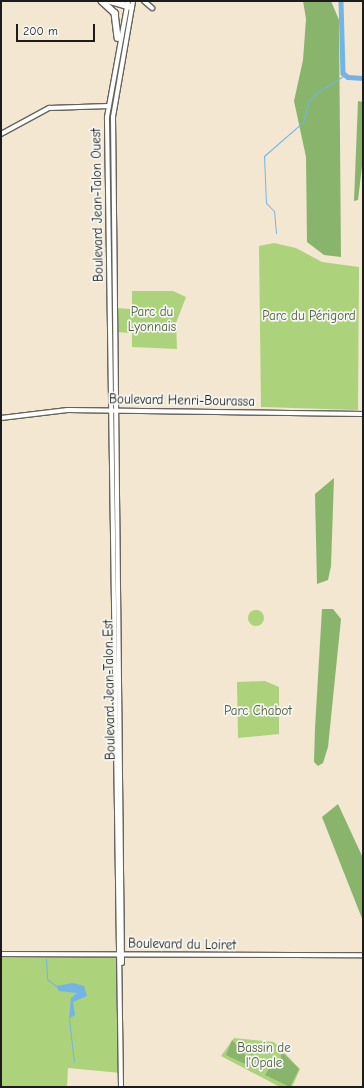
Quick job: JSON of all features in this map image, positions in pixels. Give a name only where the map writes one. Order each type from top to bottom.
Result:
[{"type":"highway","points":[[102,1],[115,13],[118,38]]},
{"type":"highway","points":[[110,1],[131,3]]},
{"type":"street","points":[[144,1],[152,8]]},
{"type":"street","name":"Boulevard Jean-Talon Ouest","points":[[113,410],[108,106],[118,38],[131,3]]},
{"type":"street","name":"Boulevard Jean-Talon Ouest","points":[[113,410],[114,106],[131,3]]},
{"type":"street","points":[[1,134],[49,108],[114,106]]},
{"type":"street","name":"Boulevard Henri-Bourassa","points":[[1,418],[68,410],[363,414]]},
{"type":"street","name":"Boulevard Jean-Talon Est","points":[[113,410],[121,954],[121,1087]]},
{"type":"street","name":"Boulevard du Loiret","points":[[1,954],[363,955]]},
{"type":"green space","points":[[303,1],[331,1],[339,20],[341,257],[324,255],[307,242],[306,157],[294,101],[303,60],[306,19]]},
{"type":"green space","points":[[358,101],[363,102],[363,158],[358,200],[354,201]]},
{"type":"green space","name":"Parc du Périgord","points":[[274,243],[296,248],[322,262],[359,267],[358,410],[261,407],[259,246]]},
{"type":"green space","name":"Parc du Lyonnais","points":[[132,291],[173,291],[186,297],[176,323],[177,349],[132,347],[132,333],[116,332],[116,308],[132,309]]},
{"type":"green space","points":[[334,478],[331,566],[328,580],[317,584],[315,494]]},
{"type":"green space","points":[[322,609],[333,609],[341,619],[328,747],[323,763],[318,766],[314,762]]},
{"type":"green space","points":[[256,610],[263,615],[264,618],[259,625],[256,626],[249,621],[248,618],[253,611]]},
{"type":"green space","name":"Parc Chabot","points":[[265,681],[279,687],[279,734],[238,738],[237,682]]},
{"type":"green space","points":[[338,804],[363,858],[363,921],[322,817]]},
{"type":"green space","points":[[1,954],[120,954],[121,1073],[68,1068],[67,1087],[1,1087]]},
{"type":"green space","name":"Bassin de l'Opale","points":[[234,1038],[274,1042],[300,1069],[292,1087],[280,1087],[221,1056]]},
{"type":"green space","points":[[232,1040],[246,1056],[253,1053],[245,1064],[226,1055]]},
{"type":"green space","points":[[282,1052],[299,1069],[290,1087],[265,1075],[269,1069],[279,1066]]},
{"type":"water","points":[[73,983],[84,986],[87,996],[73,1002],[75,1015],[69,1019],[71,998],[77,993],[59,991],[56,986]]},
{"type":"waterway","points":[[341,1],[343,73],[348,77],[363,78]]},
{"type":"waterway","points":[[276,233],[274,211],[266,203],[264,156],[303,122],[309,101],[316,93],[345,75]]},
{"type":"waterway","points":[[46,959],[47,979],[56,986]]},
{"type":"waterway","points":[[69,1019],[74,1062]]}]
